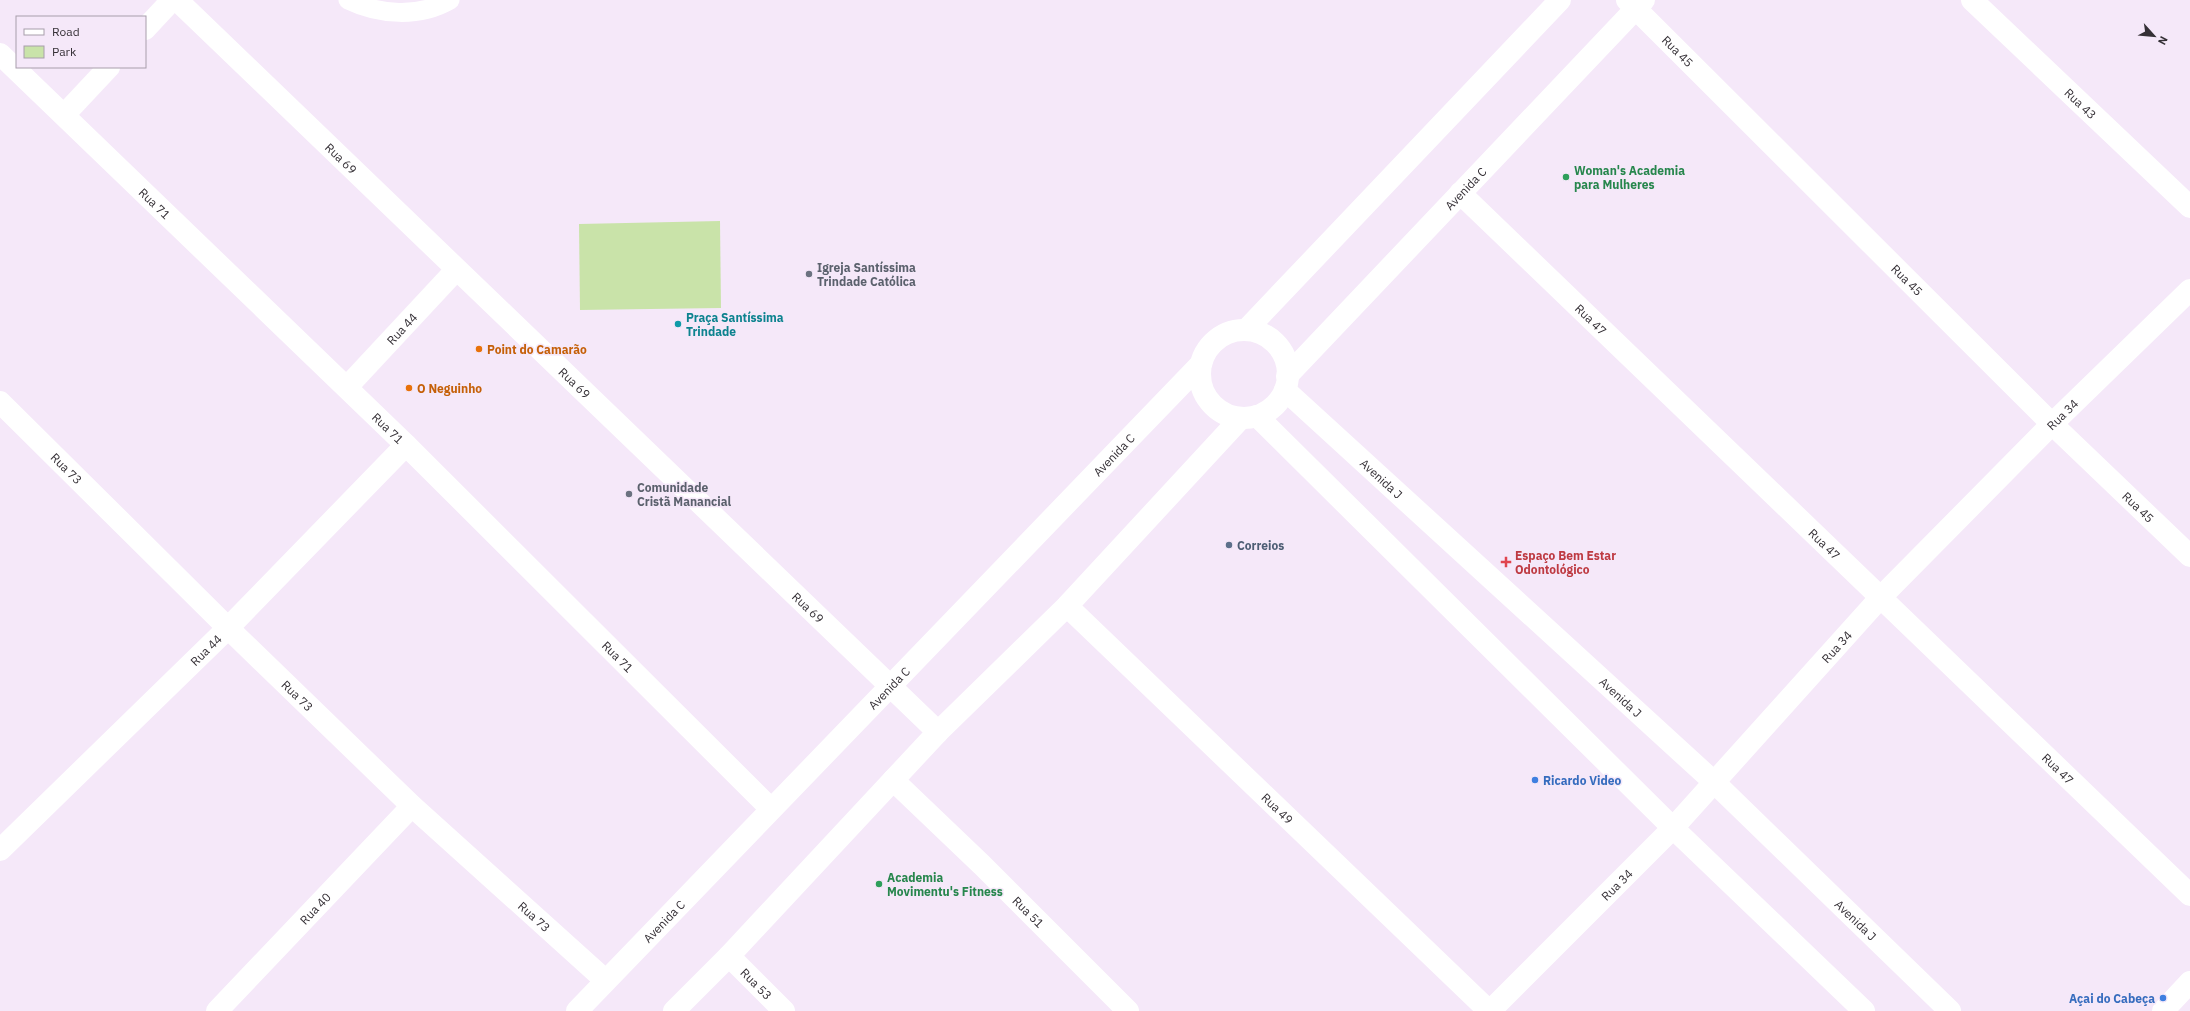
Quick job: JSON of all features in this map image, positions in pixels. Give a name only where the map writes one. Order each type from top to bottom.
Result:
[{"type":"street","points":[[146,28],[172,0]]},
{"type":"street","name":"Rua 69","points":[[177,0],[938,732]]},
{"type":"street","points":[[1247,329],[1560,0]]},
{"type":"street","name":"Rua 43","points":[[1972,0],[2190,207]]},
{"type":"street","name":"Avenida C","points":[[1286,383],[1635,3]]},
{"type":"street","name":"Rua 45","points":[[1635,3],[2052,424],[2190,556]]},
{"type":"street","name":"Rua 71","points":[[3,63],[64,115],[406,445],[771,809]]},
{"type":"street","points":[[64,115],[108,68]]},
{"type":"street","name":"Rua 47","points":[[1460,193],[2190,895]]},
{"type":"street","name":"Rua 44","points":[[346,387],[456,270]]},
{"type":"street","name":"Rua 34","points":[[1490,1011],[1673,828],[1880,598],[2052,424],[2190,290]]},
{"type":"street","points":[[674,1011],[729,956],[938,732],[1067,606],[1249,417],[1268,411],[1278,402],[1286,383],[1288,369],[1284,354],[1274,341],[1262,333],[1247,329],[1232,331],[1218,338],[1207,350],[1201,364],[1203,390],[1210,402],[1220,411],[1249,417],[1864,1011]]},
{"type":"street","name":"Avenida C","points":[[577,1011],[605,980],[1201,364]]},
{"type":"street","name":"Avenida J","points":[[1286,383],[1715,783],[1950,1011]]},
{"type":"street","name":"Rua 73","points":[[0,402],[228,628],[412,806],[605,980]]},
{"type":"street","name":"Rua 44","points":[[0,850],[228,628],[406,445]]},
{"type":"street","name":"Rua 49","points":[[1067,606],[1490,1011]]},
{"type":"street","name":"Rua 51","points":[[893,780],[982,865],[1128,1011]]},
{"type":"street","name":"Rua 40","points":[[217,1011],[412,806]]},
{"type":"street","name":"Rua 53","points":[[729,956],[784,1011]]},
{"type":"street","points":[[2163,1011],[2190,982]]},
{"type":"lane","points":[[348,0],[361,6],[383,12],[405,12],[427,9],[450,0]]},
{"type":"green space","points":[[720,221],[721,308],[580,310],[579,224]]},
{"type":"place","name":"Woman's Academia para Mulheres","points":[[1566,177]]},
{"type":"place","name":"Igreja Santíssima Trindade Católica","points":[[809,274]]},
{"type":"place","name":"Praça Santíssima Trindade","points":[[678,324]]},
{"type":"place","name":"Point do Camarão","points":[[479,349]]},
{"type":"place","name":"O Neguinho","points":[[409,388]]},
{"type":"place","name":"Comunidade Cristã Manancial","points":[[629,494]]},
{"type":"place","name":"Correios","points":[[1229,545]]},
{"type":"place","name":"Espaço Bem Estar Odontológico","points":[[1506,562]]},
{"type":"place","name":"Ricardo Video","points":[[1535,780]]},
{"type":"place","name":"Academia Movimentu's Fitness","points":[[879,884]]},
{"type":"place","name":"Açai do Cabeça","points":[[2163,998]]}]
